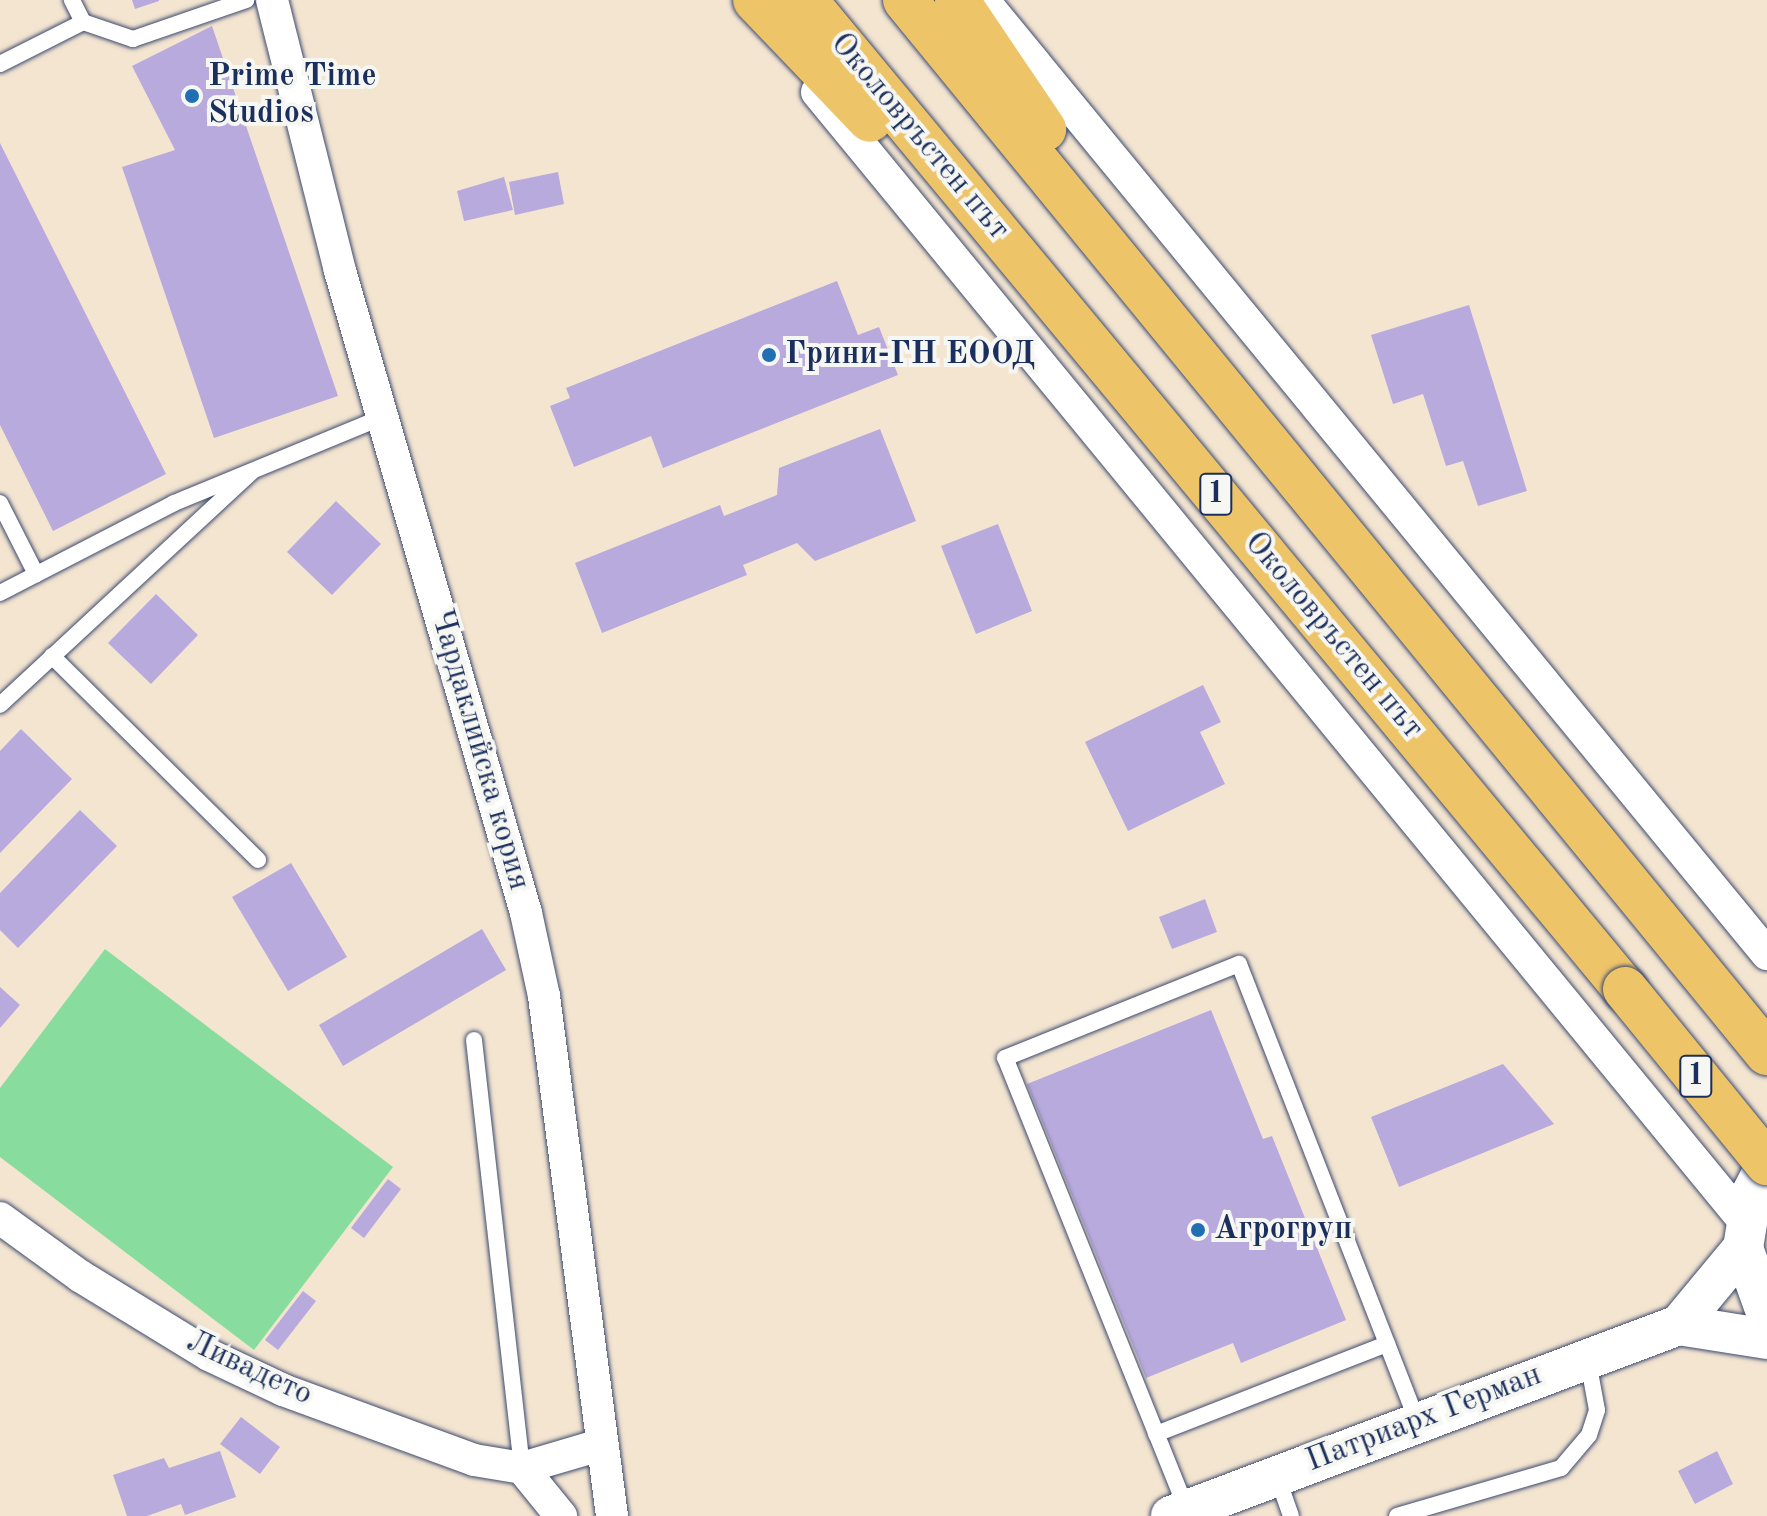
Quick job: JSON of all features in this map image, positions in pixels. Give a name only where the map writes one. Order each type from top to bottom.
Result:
[{"type":"highway","points":[[755,0],[1144,407]]},
{"type":"highway","name":"Околовръстен път","points":[[805,0],[1767,1163]]},
{"type":"highway","name":"1","points":[[905,0],[1767,1053]]},
{"type":"highway","points":[[957,0],[1189,344]]},
{"type":"street","name":"Чардаклийска кория","points":[[272,0],[303,135],[526,913],[544,996],[600,1445],[612,1516]]},
{"type":"street","points":[[742,0],[1744,1235],[1767,1315]]},
{"type":"street","points":[[983,0],[1767,954]]},
{"type":"street","points":[[1767,1163],[1744,1235],[1679,1325],[1767,1339]]},
{"type":"street","name":"Ливадето","points":[[0,1218],[80,1276],[209,1355],[283,1390],[474,1460],[522,1468],[600,1445]]},
{"type":"street","name":"Патриарх Герман","points":[[1179,1513],[1679,1325]]},
{"type":"street","points":[[522,1468],[561,1516]]},
{"type":"lane","points":[[72,0],[83,22],[133,39],[246,0]]},
{"type":"lane","points":[[0,64],[83,22]]},
{"type":"lane","points":[[0,593],[262,463],[383,417]]},
{"type":"lane","points":[[4,699],[262,463]]},
{"type":"lane","points":[[0,503],[36,574]]},
{"type":"lane","points":[[52,656],[258,860]]},
{"type":"lane","points":[[1179,1513],[1156,1434],[1005,1058],[1239,964],[1417,1421]]},
{"type":"lane","points":[[474,1040],[522,1468]]},
{"type":"lane","points":[[1156,1434],[1387,1344]]},
{"type":"lane","points":[[1397,1516],[1561,1468],[1589,1435],[1597,1410],[1588,1358]]},
{"type":"lane","points":[[1277,1475],[1291,1516]]},
{"type":"green space","points":[[105,949],[393,1167],[254,1350],[0,1157],[0,1088]]},
{"type":"building","points":[[132,0],[159,0],[159,1],[135,9]]},
{"type":"building","points":[[212,26],[338,396],[214,438],[122,167],[175,150],[132,66]]},
{"type":"building","points":[[0,143],[166,474],[53,531],[0,425]]},
{"type":"building","points":[[558,172],[564,204],[515,215],[509,182]]},
{"type":"building","points":[[504,177],[513,210],[464,221],[457,191]]},
{"type":"building","name":"Грини-ГН ЕООД","points":[[837,281],[858,335],[879,327],[898,375],[663,468],[651,436],[574,467],[550,406],[570,398],[566,388]]},
{"type":"building","points":[[1469,305],[1527,491],[1478,506],[1463,461],[1446,466],[1423,394],[1393,404],[1371,335]]},
{"type":"building","points":[[880,429],[916,521],[815,561],[797,543],[743,565],[747,575],[602,633],[575,563],[720,505],[724,516],[777,495],[779,468]]},
{"type":"building","points":[[336,501],[381,544],[332,595],[287,552]]},
{"type":"building","points":[[998,524],[1032,611],[976,634],[941,546]]},
{"type":"building","points":[[156,594],[198,635],[151,684],[108,643]]},
{"type":"building","points":[[1203,685],[1221,722],[1200,732],[1225,784],[1128,831],[1085,742]]},
{"type":"building","points":[[21,729],[72,779],[0,853],[0,751]]},
{"type":"building","points":[[80,810],[117,846],[18,948],[0,930],[0,893]]},
{"type":"building","points":[[291,863],[347,957],[288,991],[232,897]]},
{"type":"building","points":[[1205,899],[1217,932],[1172,949],[1159,917]]},
{"type":"building","points":[[482,929],[506,970],[343,1066],[319,1025]]},
{"type":"building","points":[[0,987],[20,1005],[0,1028]]},
{"type":"building","name":"Агрогруп","points":[[1211,1010],[1263,1139],[1272,1136],[1346,1320],[1241,1363],[1233,1343],[1146,1378],[1027,1084]]},
{"type":"building","points":[[1503,1064],[1554,1124],[1399,1187],[1371,1117]]},
{"type":"building","points":[[388,1179],[401,1189],[364,1238],[351,1228]]},
{"type":"building","points":[[303,1291],[316,1301],[278,1350],[265,1340]]},
{"type":"building","points":[[241,1417],[280,1447],[260,1474],[220,1444]]},
{"type":"building","points":[[220,1451],[236,1497],[185,1515],[181,1504],[147,1516],[127,1516],[113,1475],[164,1458],[169,1468]]},
{"type":"building","points":[[1717,1451],[1733,1484],[1695,1504],[1678,1471]]},
{"type":"place","name":"Prime Time Studios","points":[[192,96]]},
{"type":"place","name":"Грини-ГН ЕООД","points":[[769,355]]},
{"type":"place","name":"Агрогруп","points":[[1198,1230]]}]
